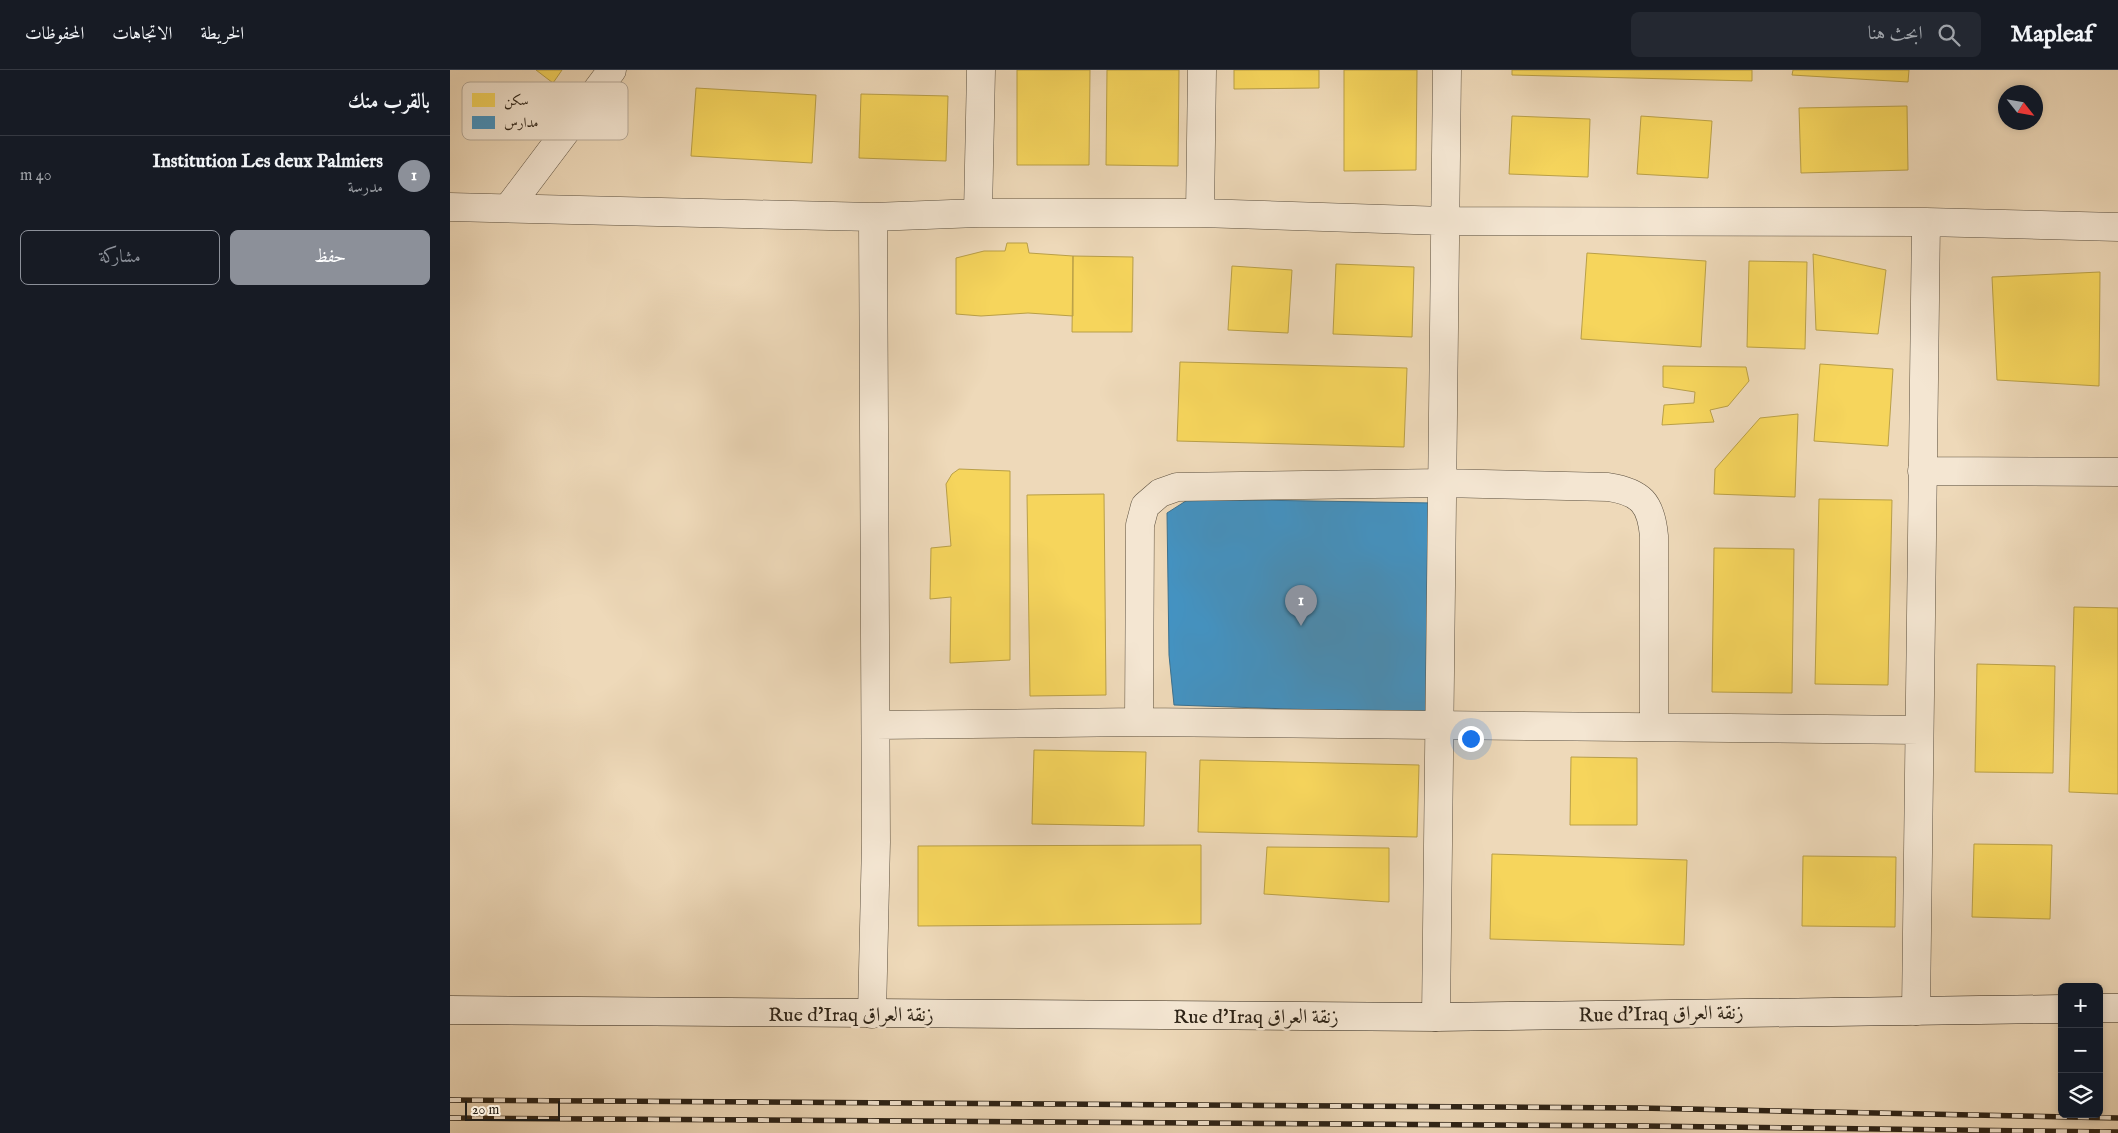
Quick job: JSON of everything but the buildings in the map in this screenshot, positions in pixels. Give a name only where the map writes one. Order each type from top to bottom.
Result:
[{"type":"street","points":[[603,82],[612,70]]},
{"type":"street","points":[[978,213],[981,70]]},
{"type":"street","points":[[1200,213],[1202,70]]},
{"type":"street","points":[[1436,1017],[1447,70]]},
{"type":"street","points":[[508,208],[559,140]]},
{"type":"street","points":[[450,207],[873,217],[978,213],[1200,213],[1444,221],[1926,222],[2118,227]]},
{"type":"street","points":[[872,1014],[876,725],[873,217]]},
{"type":"street","points":[[1916,1012],[1926,222]]},
{"type":"street","points":[[1922,470],[2118,472]]},
{"type":"street","points":[[1139,722],[1138,542],[1145,506],[1160,493],[1177,487],[1442,483],[1608,487],[1627,490],[1640,498],[1650,510],[1653,530],[1654,727]]},
{"type":"street","points":[[876,725],[1139,722],[1919,730]]},
{"type":"street","points":[[2103,1008],[2118,1008]]},
{"type":"street","name":"Rue d'Iraq زنقة العراق","points":[[450,1010],[1436,1017],[2058,1009]]},
{"type":"railway","points":[[450,1100],[1640,1108],[2118,1118]]},
{"type":"railway","points":[[450,1118],[1643,1126],[2118,1132]]},
{"type":"place","name":"Institution Les deux Palmiers","points":[[1301,626]]}]
